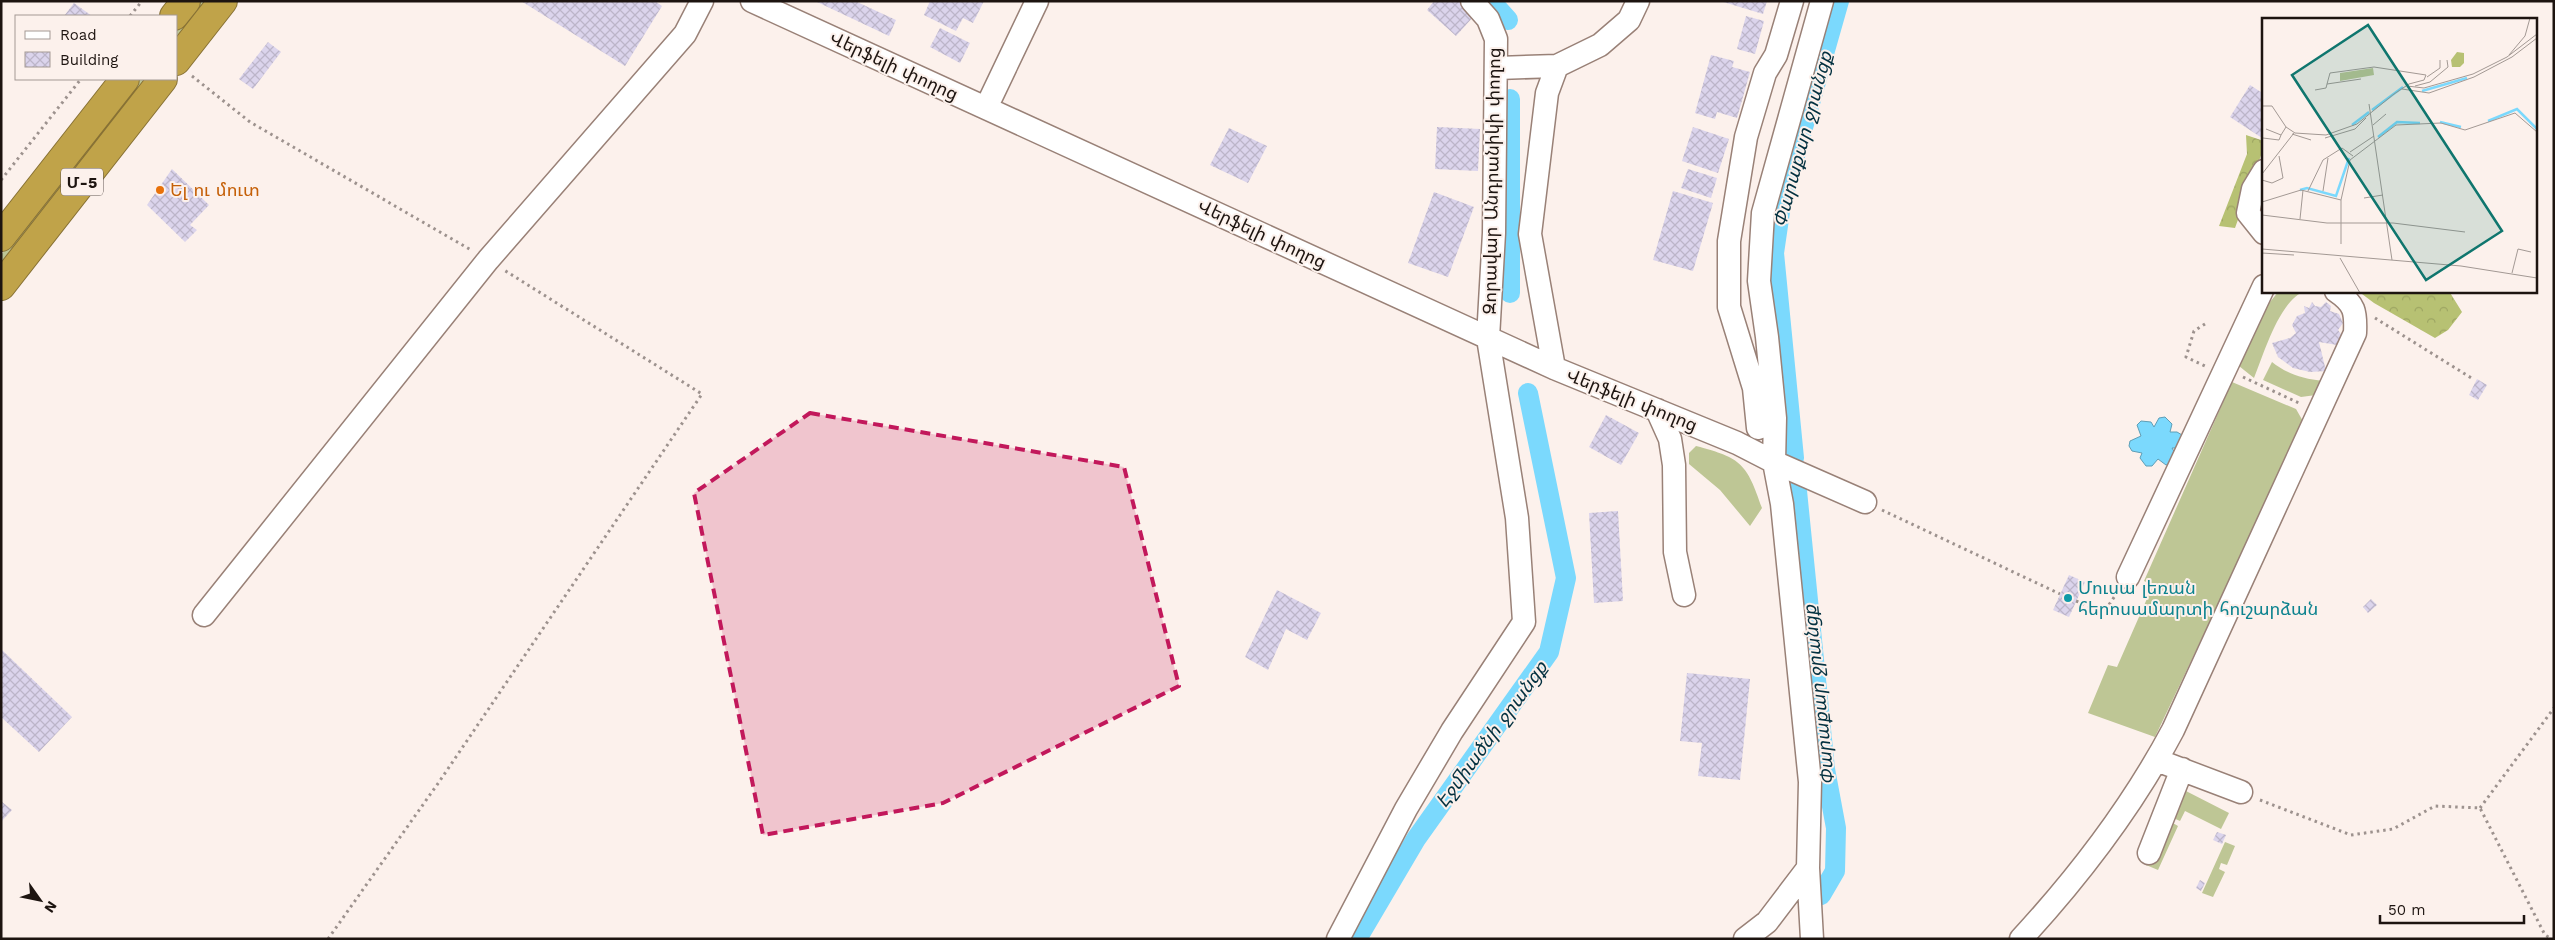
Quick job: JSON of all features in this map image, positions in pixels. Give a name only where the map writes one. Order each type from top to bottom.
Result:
[{"type":"highway","points":[[175,15],[186,1]]},
{"type":"highway","points":[[184,68],[223,1]]},
{"type":"highway","name":"Մ-5","points":[[1,237],[124,80]]},
{"type":"highway","name":"Մ-5","points":[[1,286],[162,80]]},
{"type":"street","points":[[204,615],[488,260],[685,34],[702,1]]},
{"type":"street","name":"Վերֆելի փողոց","points":[[752,1],[1554,368],[1737,443],[1774,462],[1865,502]]},
{"type":"street","points":[[986,108],[1037,1]]},
{"type":"street","name":"Զորավար Անդրանիկի փողոց","points":[[1338,939],[1406,809],[1452,731],[1524,622],[1518,518],[1488,338],[1496,250],[1498,68],[1496,39],[1488,19],[1472,1]]},
{"type":"street","points":[[1498,68],[1557,66],[1600,45],[1629,20],[1638,1]]},
{"type":"street","points":[[1758,428],[1754,388],[1729,307],[1729,241],[1746,137],[1765,73],[1776,55],[1792,1]]},
{"type":"street","points":[[1809,935],[1810,782],[1782,504],[1774,462],[1774,406],[1768,337],[1759,281],[1763,212],[1822,1]]},
{"type":"street","points":[[1554,368],[1527,235],[1547,93],[1557,66]]},
{"type":"street","points":[[2262,174],[2254,189],[2248,213],[2262,230]]},
{"type":"street","points":[[1496,250],[1527,235]]},
{"type":"street","points":[[2128,577],[2233,376],[2262,292]]},
{"type":"street","points":[[2020,939],[2061,895],[2099,848],[2157,760],[2355,334],[2356,313],[2346,298],[2337,292]]},
{"type":"street","points":[[1737,443],[1746,439],[1758,428],[1774,406]]},
{"type":"street","points":[[1657,410],[1670,439],[1674,465],[1675,552],[1684,595]]},
{"type":"street","points":[[2157,760],[2240,792]]},
{"type":"street","points":[[2149,853],[2182,769]]},
{"type":"street","points":[[1745,939],[1767,922],[1808,868]]},
{"type":"path","points":[[131,15],[142,1]]},
{"type":"path","points":[[184,68],[250,122],[488,260],[702,394],[439,782],[328,939]]},
{"type":"path","points":[[1,180],[80,80]]},
{"type":"path","points":[[2356,313],[2371,315],[2473,379]]},
{"type":"path","points":[[2205,324],[2194,331],[2186,357],[2318,412]]},
{"type":"path","points":[[1894,516],[2060,594]]},
{"type":"path","points":[[2076,601],[2104,612],[2128,577]]},
{"type":"path","points":[[2480,808],[2554,708]]},
{"type":"path","points":[[2240,792],[2351,835],[2393,829],[2435,806],[2480,808]]},
{"type":"path","points":[[2480,808],[2545,935],[2550,938]]},
{"type":"highlighted area","points":[[810,413],[1124,467],[1179,686],[943,803],[763,835],[694,493]]},
{"type":"green space","points":[[200,1],[213,1],[178,45],[178,28]]},
{"type":"green space","points":[[138,80],[151,80],[1,270],[1,255]]},
{"type":"green space","points":[[2246,135],[2262,140],[2262,153],[2235,228],[2219,226],[2247,154]]},
{"type":"green space","points":[[2278,292],[2304,292],[2288,304],[2281,315],[2254,378],[2239,366],[2265,308]]},
{"type":"green space","points":[[2359,292],[2450,292],[2462,312],[2448,330],[2435,338],[2374,303]]},
{"type":"green space","points":[[2272,362],[2283,370],[2296,375],[2323,381],[2316,395],[2301,397],[2263,380]]},
{"type":"green space","points":[[2232,382],[2296,409],[2304,423],[2155,737],[2088,713],[2108,665],[2117,667],[2153,585],[2144,581]]},
{"type":"green space","points":[[1696,446],[1733,459],[1747,472],[1762,508],[1750,526],[1720,490],[1689,464],[1689,453]]},
{"type":"green space","points":[[2184,790],[2229,813],[2221,829],[2185,811],[2180,821],[2171,817]]},
{"type":"green space","points":[[2166,819],[2178,826],[2158,870],[2146,865]]},
{"type":"green space","points":[[2225,842],[2235,846],[2227,865],[2221,863],[2219,869],[2225,872],[2213,897],[2202,893]]},
{"type":"water","points":[[2165,417],[2172,424],[2170,432],[2177,432],[2182,435],[2183,440],[2177,448],[2172,448],[2175,453],[2171,463],[2166,465],[2158,459],[2152,466],[2146,466],[2140,458],[2142,453],[2132,451],[2129,446],[2130,441],[2141,436],[2137,425],[2141,421],[2151,422],[2154,427],[2159,418]]},
{"type":"building","points":[[521,1],[655,1],[662,6],[625,66]]},
{"type":"building","points":[[815,1],[855,1],[896,20],[889,36]]},
{"type":"building","points":[[930,1],[984,1],[973,23],[963,18],[956,31],[924,15]]},
{"type":"building","points":[[1434,1],[1458,1],[1474,16],[1456,36],[1427,10]]},
{"type":"building","points":[[1720,1],[1767,1],[1763,14]]},
{"type":"building","points":[[74,3],[91,15],[65,15]]},
{"type":"building","points":[[1746,16],[1764,21],[1755,54],[1737,49]]},
{"type":"building","points":[[940,28],[970,43],[960,63],[930,47]]},
{"type":"building","points":[[268,42],[281,52],[253,89],[239,79]]},
{"type":"building","points":[[1711,55],[1734,61],[1732,67],[1750,72],[1737,118],[1717,112],[1715,119],[1695,113]]},
{"type":"building","points":[[2250,85],[2262,93],[2262,138],[2230,117]]},
{"type":"building","points":[[1437,127],[1480,129],[1478,171],[1435,169]]},
{"type":"building","points":[[1693,127],[1729,139],[1718,173],[1682,161]]},
{"type":"building","points":[[1229,128],[1267,146],[1248,183],[1210,165]]},
{"type":"building","points":[[172,169],[209,205],[190,225],[197,230],[185,242],[147,205]]},
{"type":"building","points":[[1688,169],[1717,178],[1711,198],[1681,188]]},
{"type":"building","points":[[1673,191],[1713,203],[1693,271],[1653,260]]},
{"type":"building","points":[[1434,192],[1474,207],[1448,277],[1408,263]]},
{"type":"building","points":[[2312,302],[2315,306],[2321,307],[2326,302],[2331,306],[2330,311],[2339,314],[2343,323],[2338,330],[2343,337],[2337,345],[2319,342],[2326,371],[2310,372],[2293,368],[2278,357],[2272,343],[2290,338],[2296,333],[2292,325],[2297,316],[2305,313],[2304,306],[2309,308]]},
{"type":"building","points":[[2477,379],[2487,385],[2478,400],[2469,395]]},
{"type":"building","points":[[1606,415],[1639,433],[1621,465],[1589,447]]},
{"type":"building","points":[[1618,511],[1623,601],[1594,603],[1589,513]]},
{"type":"building","name":"Մուսա լեռան հերոսամարտի հուշարձան","points":[[2069,575],[2085,582],[2069,617],[2053,610]]},
{"type":"building","points":[[1277,590],[1321,613],[1307,640],[1286,629],[1268,670],[1245,657]]},
{"type":"building","points":[[2371,599],[2377,605],[2368,613],[2363,607]]},
{"type":"building","points":[[1,649],[72,717],[39,752],[1,717]]},
{"type":"building","points":[[1687,673],[1750,679],[1740,780],[1698,776],[1702,743],[1680,741]]},
{"type":"building","points":[[1,801],[12,810],[1,822]]},
{"type":"building","points":[[2217,832],[2226,835],[2222,844],[2213,840]]},
{"type":"building","points":[[2200,880],[2205,883],[2201,891],[2196,888]]},
{"type":"waterway","name":"Էջմիածնի ջրանցք","points":[[1491,1],[1508,20]]},
{"type":"waterway","name":"Փարաքար ջրանցք","points":[[1794,458],[1774,253],[1781,205],[1839,1]]},
{"type":"waterway","name":"Էջմիածնի ջրանցք","points":[[1510,99],[1510,293]]},
{"type":"waterway","name":"Էջմիածնի ջրանցք","points":[[1357,939],[1416,839],[1549,652],[1566,578],[1528,393]]},
{"type":"waterway","name":"Փարաքար ջրանցք","points":[[1797,491],[1825,769],[1836,828],[1835,871],[1821,895]]},
{"type":"place","name":"Ել ու մուտ","points":[[160,190]]},
{"type":"place","name":"Մուսա լեռան հերոսամարտի հուշարձան","points":[[2068,598]]}]
